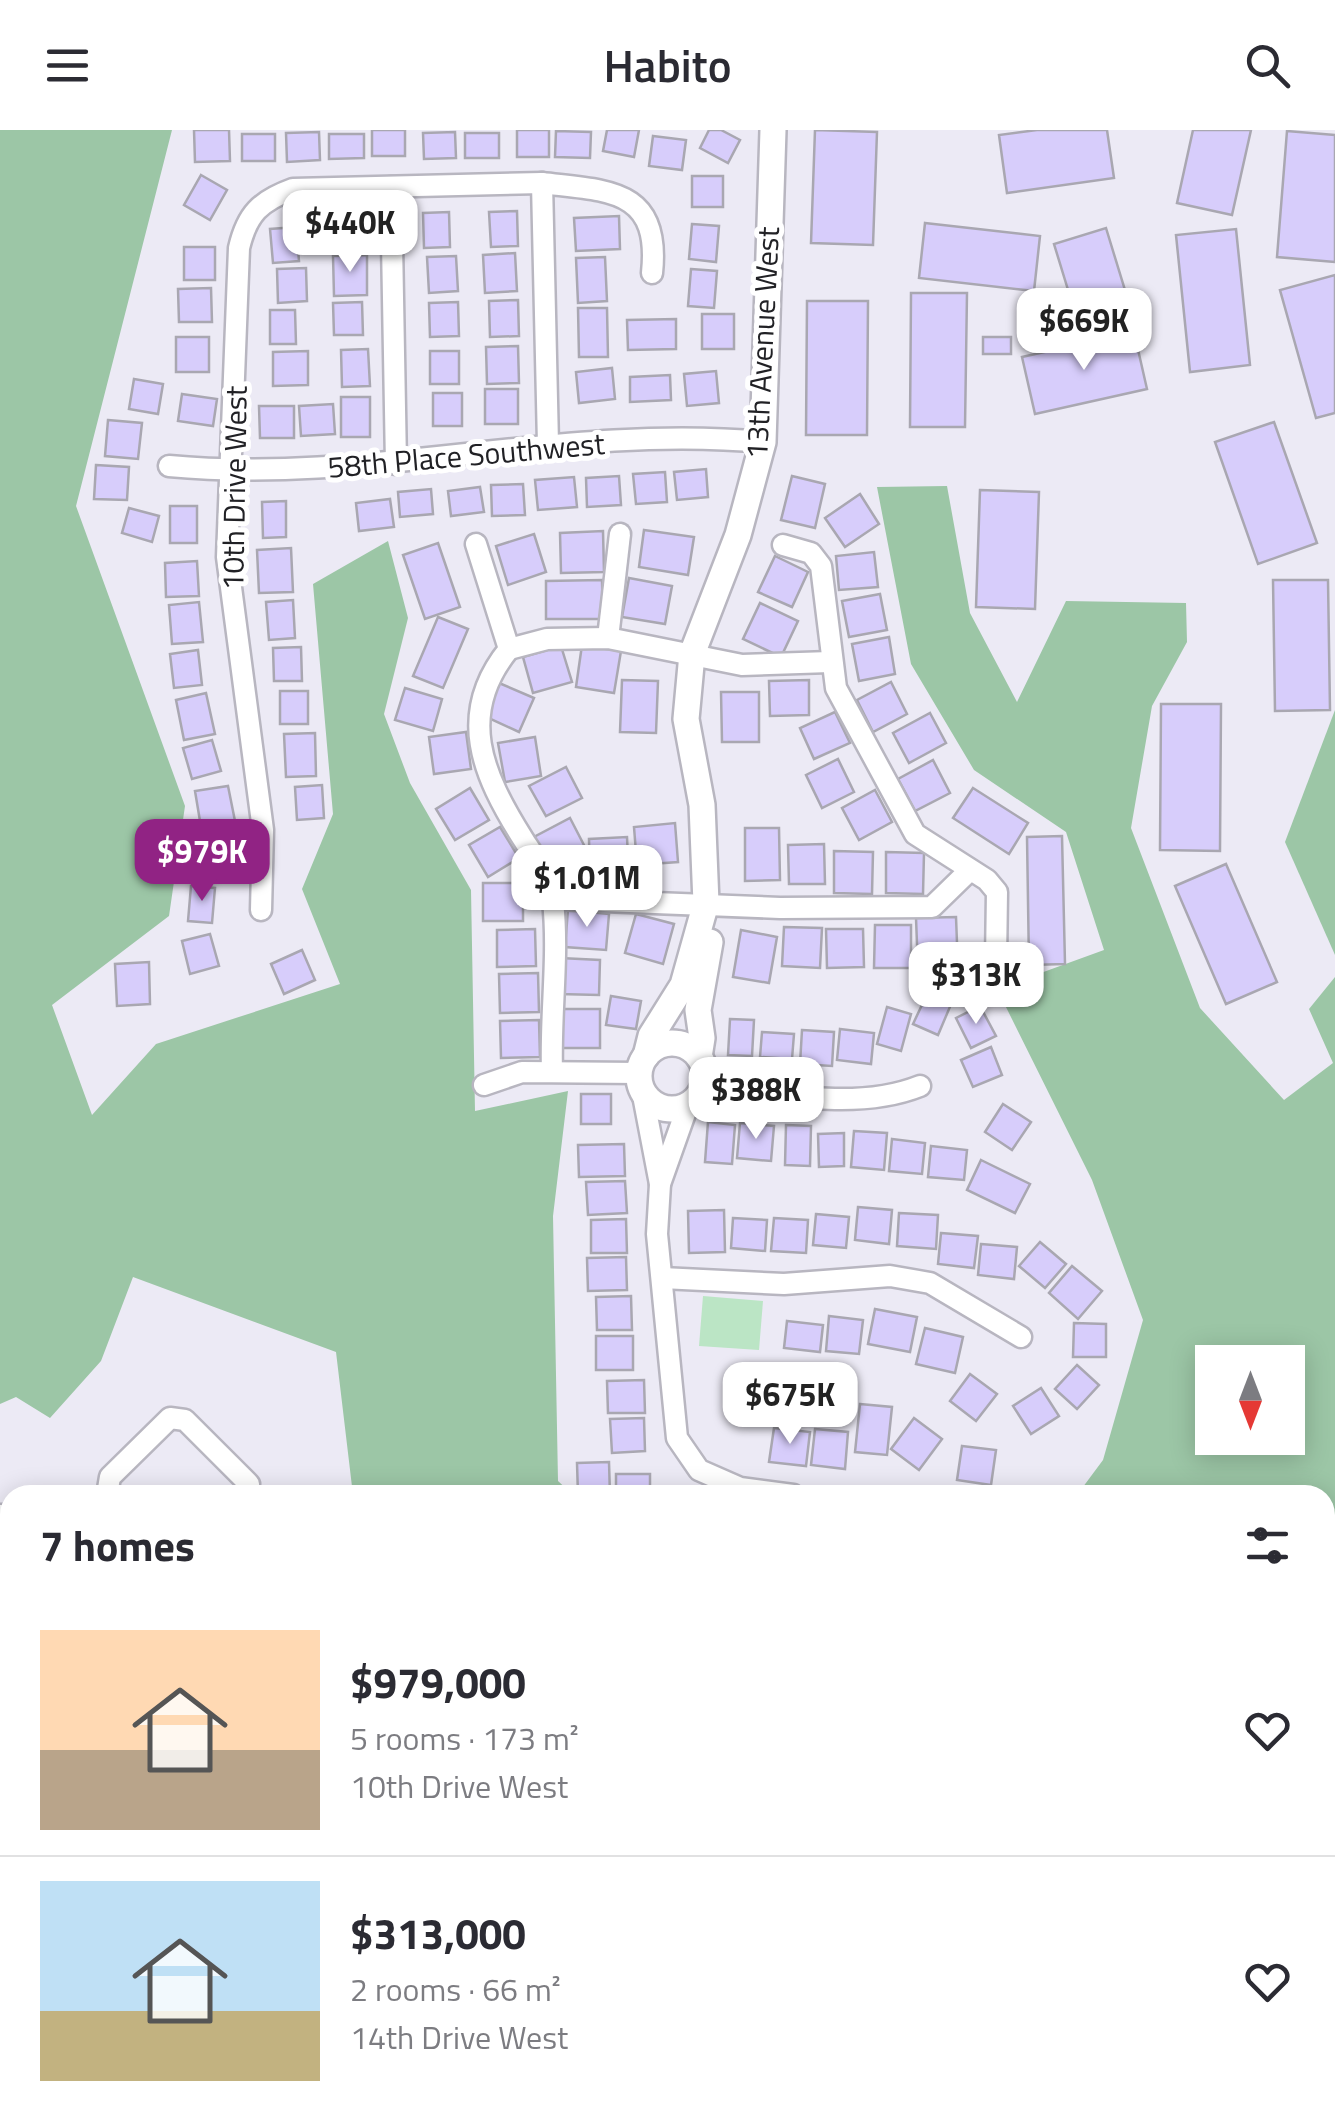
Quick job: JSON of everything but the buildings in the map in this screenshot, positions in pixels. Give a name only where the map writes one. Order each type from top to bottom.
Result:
[{"type":"street","name":"13th Avenue West","points":[[698,1057],[702,1038],[698,1010],[712,928],[706,903],[702,805],[686,719],[692,654],[738,535],[763,442],[773,130]]},
{"type":"street","points":[[542,183],[548,444]]},
{"type":"street","points":[[396,464],[390,187],[542,183],[623,194],[640,208],[651,230],[652,273]]},
{"type":"street","name":"10th Drive West","points":[[261,910],[263,830],[227,557],[239,248],[246,220],[271,197],[293,189],[390,187]]},
{"type":"street","name":"58th Place Southwest","points":[[169,466],[230,472],[396,464],[548,444],[696,436],[763,442]]},
{"type":"street","points":[[608,638],[620,534]]},
{"type":"street","points":[[476,544],[510,650]]},
{"type":"street","points":[[782,545],[811,553],[821,566],[836,688],[899,810],[915,834],[996,892],[996,961]]},
{"type":"street","points":[[552,1071],[553,898],[542,870],[495,794],[482,753],[479,701],[488,675],[510,650],[547,638],[608,638],[742,665],[830,662]]},
{"type":"street","points":[[553,898],[780,908],[932,907],[970,870]]},
{"type":"street","name":"13th Avenue West","points":[[643,1073],[651,1036],[683,985],[706,903]]},
{"type":"street","points":[[484,1085],[522,1072],[643,1073],[672,1044],[687,1047],[698,1057],[704,1084],[688,1105],[660,1184]]},
{"type":"street","points":[[643,1073],[660,1106],[688,1105]]},
{"type":"street","points":[[643,1073],[660,1184],[657,1234],[676,1438],[698,1470],[733,1485]]},
{"type":"street","points":[[704,1084],[802,1096],[894,1096],[920,1086]]},
{"type":"street","points":[[662,1278],[784,1284],[890,1276],[930,1283],[1022,1336]]},
{"type":"street","points":[[109,1485],[110,1476],[170,1418],[185,1420],[249,1485]]},
{"type":"green space","points":[[0,130],[172,130],[76,506],[185,806],[169,916],[52,1005],[92,1115],[156,1044],[340,984],[302,889],[333,814],[313,584],[388,541],[408,618],[384,714],[410,783],[471,890],[475,1111],[568,1091],[553,1216],[558,1481],[562,1485],[352,1485],[336,1352],[133,1277],[101,1361],[50,1418],[16,1397],[0,1404]]},
{"type":"green space","points":[[947,486],[970,613],[1017,702],[1066,601],[1186,603],[1187,642],[1152,706],[1131,828],[1200,1008],[1284,1100],[1333,1063],[1309,1009],[1335,977],[1335,1485],[1084,1485],[1103,1460],[1143,1320],[1092,1180],[997,989],[1104,950],[1066,832],[974,770],[911,664],[877,487]]},
{"type":"green space","points":[[1335,710],[1335,955],[1285,842]]},
{"type":"green space","points":[[703,1296],[763,1301],[759,1350],[699,1346]]}]
